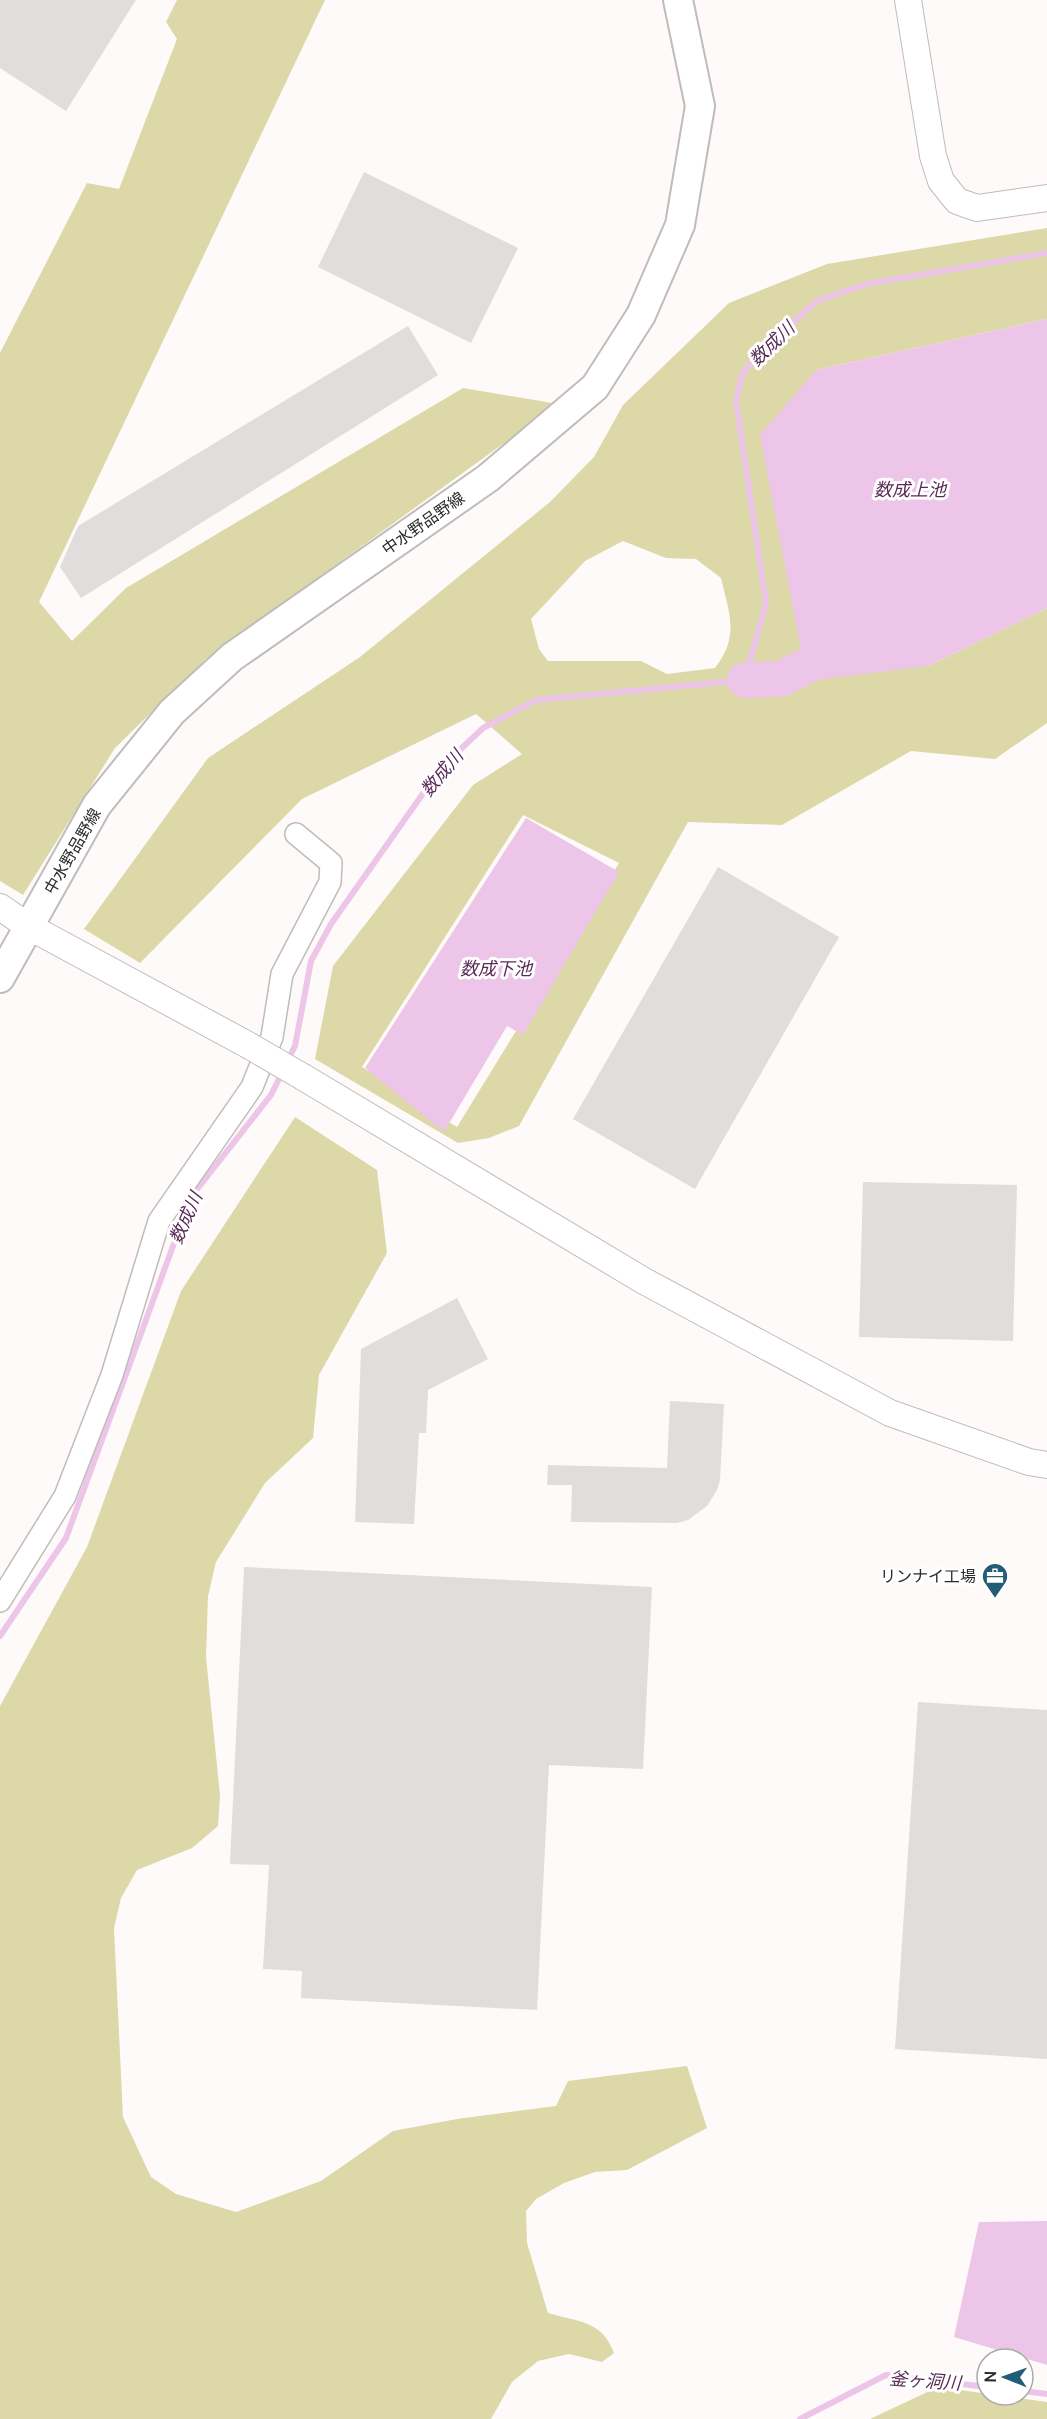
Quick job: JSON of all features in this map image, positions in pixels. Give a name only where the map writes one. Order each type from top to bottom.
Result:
[{"type":"main road","name":"中水野品野線","points":[[0,978],[97,805],[172,712],[232,657],[488,478],[595,387],[641,315],[680,225],[700,106],[678,0]]},
{"type":"street","points":[[908,0],[933,156],[941,181],[957,201],[977,208],[1047,198]]},
{"type":"street","points":[[0,1601],[65,1496],[112,1375],[159,1221],[252,1087],[272,1037],[282,974],[330,882],[331,863],[296,834]]},
{"type":"street","points":[[0,907],[28,926],[248,1045],[644,1281],[890,1413],[1029,1462],[1047,1465]]},
{"type":"shaded area","points":[[177,0],[325,0],[39,602],[72,641],[126,588],[463,388],[558,404],[206,659],[115,748],[23,895],[0,881],[0,353],[87,183],[119,189],[177,39],[166,22]]},
{"type":"shaded area","points":[[1047,228],[1047,319],[816,370],[928,666],[1047,608],[1047,723],[995,759],[911,751],[782,825],[688,822],[519,1126],[489,1138],[458,1143],[315,1059],[333,966],[473,785],[522,754],[476,714],[302,799],[140,963],[84,929],[208,758],[360,657],[550,502],[594,457],[623,405],[729,303],[827,264]],"holes":[[[623,541],[666,558],[696,559],[721,578],[729,613],[730,635],[728,645],[715,668],[667,674],[641,661],[548,661],[539,649],[531,619],[585,561]],[[523,815],[619,863],[457,1127],[362,1067]]]},
{"type":"shaded area","points":[[295,1117],[377,1170],[387,1253],[319,1375],[313,1438],[265,1483],[216,1562],[208,1596],[206,1657],[220,1795],[218,1826],[192,1848],[137,1870],[121,1898],[114,1928],[123,2117],[151,2177],[176,2194],[236,2212],[321,2181],[393,2131],[457,2119],[556,2106],[568,2081],[687,2066],[707,2128],[627,2170],[595,2172],[564,2183],[536,2199],[526,2211],[527,2243],[548,2313],[596,2328],[609,2342],[614,2353],[602,2362],[569,2354],[538,2361],[512,2382],[491,2419],[0,2419],[0,1706],[87,1547],[181,1291]]},
{"type":"shaded area","points":[[938,2387],[975,2392],[975,2407],[1035,2407],[1035,2400],[1047,2402],[1047,2419],[870,2419]]},
{"type":"water","name":"数成上池","points":[[1047,319],[1047,608],[928,666],[807,681],[760,435],[816,370]]},
{"type":"water","name":"数成下池","points":[[526,818],[619,872],[523,1035],[507,1026],[444,1132],[365,1068]]},
{"type":"water","points":[[1047,2221],[1047,2365],[1035,2361],[1035,2347],[987,2347],[954,2337],[979,2222]]},
{"type":"building","points":[[0,0],[136,0],[66,111],[0,68]]},
{"type":"building","points":[[364,172],[518,248],[471,343],[318,267]]},
{"type":"building","points":[[408,326],[438,375],[81,598],[60,567],[78,526]]},
{"type":"building","points":[[718,867],[839,937],[695,1189],[573,1119]]},
{"type":"building","points":[[863,1182],[1017,1185],[1013,1341],[859,1337]]},
{"type":"building","points":[[457,1298],[488,1359],[428,1390],[426,1433],[419,1433],[414,1524],[355,1522],[361,1349]]},
{"type":"building","points":[[670,1401],[724,1404],[720,1480],[707,1506],[688,1520],[677,1523],[571,1522],[572,1485],[547,1485],[548,1465],[667,1468]]},
{"type":"building","points":[[244,1567],[652,1587],[643,1769],[549,1765],[537,2010],[301,1998],[302,1971],[263,1969],[269,1865],[230,1864]]},
{"type":"building","points":[[918,1702],[1047,1710],[1047,2059],[895,2049]]},
{"type":"waterway","name":"数成川","points":[[287,1062],[295,1046],[311,961],[331,924],[441,768],[483,728],[536,700],[745,680],[766,603],[736,401],[743,372],[775,338],[817,301],[867,284],[1047,253]]},
{"type":"waterway","points":[[745,680],[781,679],[840,648]]},
{"type":"waterway","name":"数成川","points":[[0,1636],[66,1538],[191,1197],[271,1095],[283,1071]]},
{"type":"waterway","name":"釜ヶ洞川","points":[[800,2419],[886,2375],[975,2386]]},
{"type":"waterway","name":"釜ヶ洞川","points":[[1035,2392],[1047,2394]]},
{"type":"place","name":"リンナイ工場","points":[[995,1599]]}]
